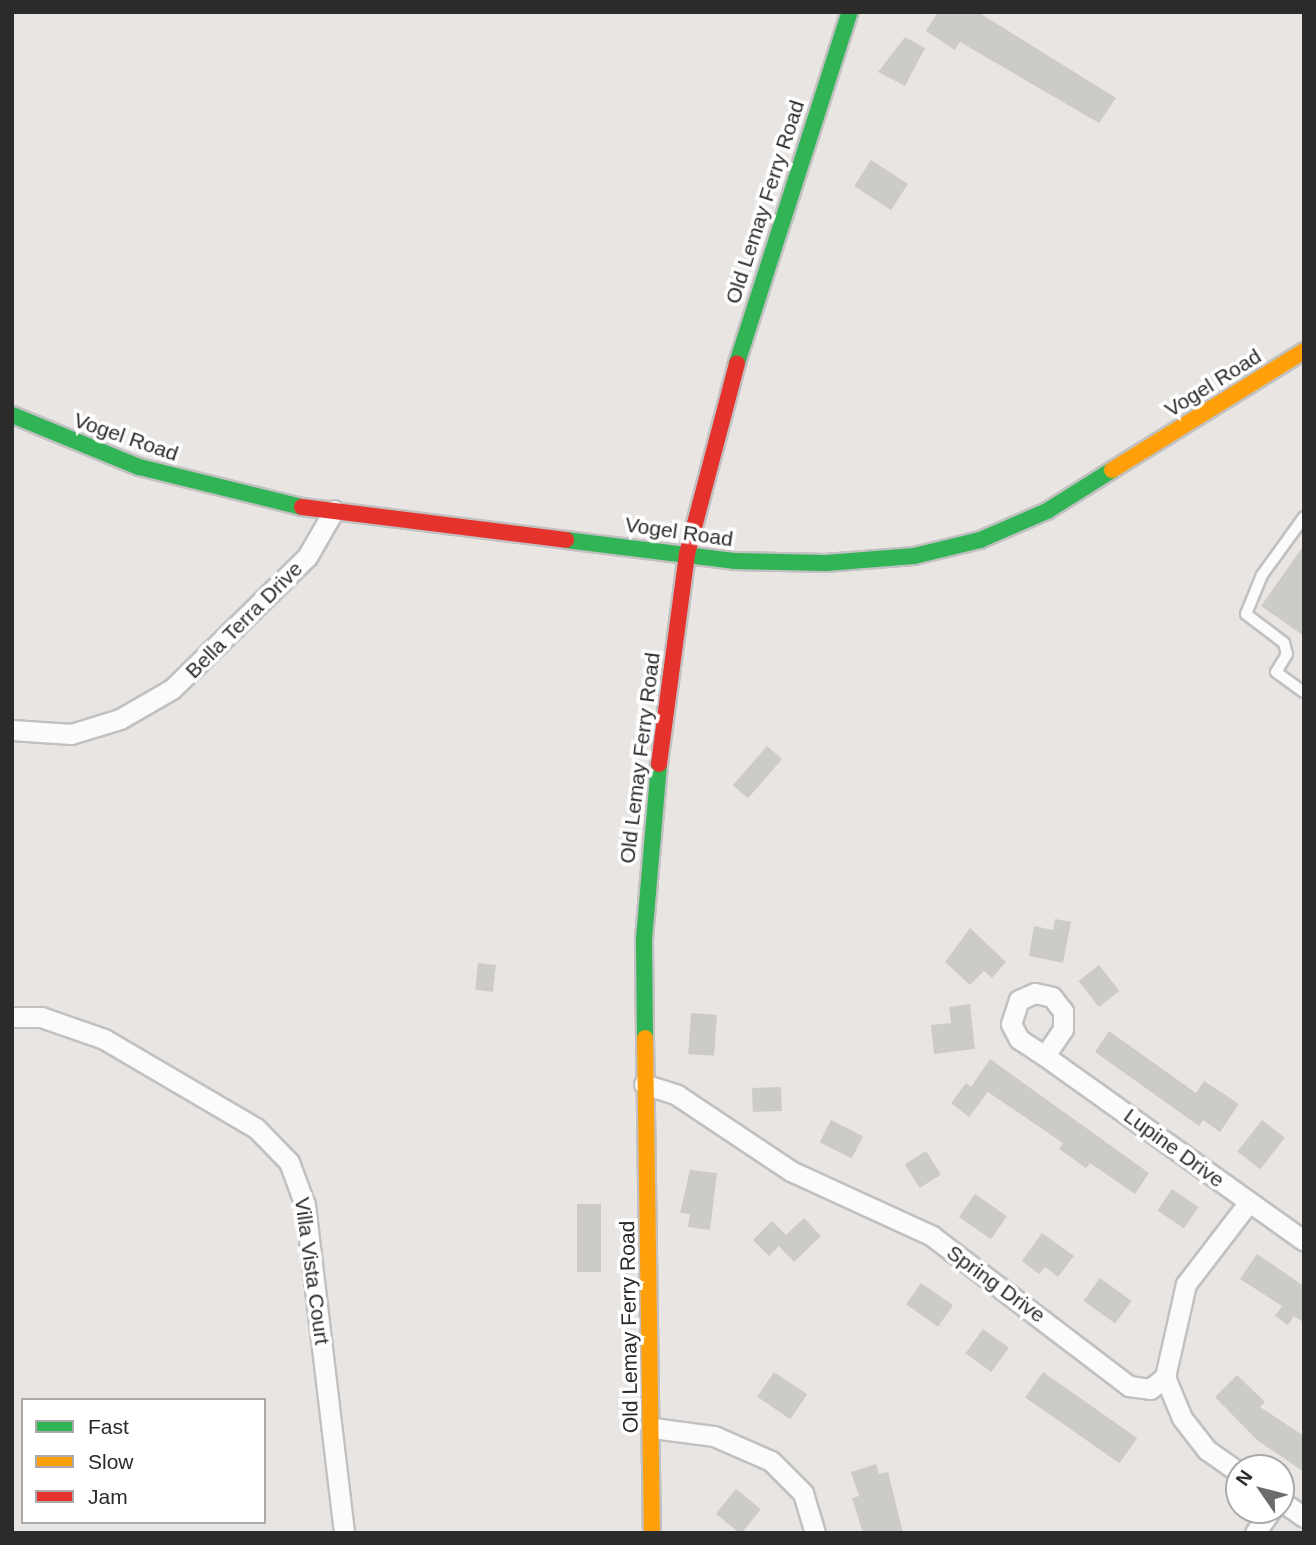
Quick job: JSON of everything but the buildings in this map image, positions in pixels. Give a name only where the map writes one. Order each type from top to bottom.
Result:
[{"type":"main road","name":"Old Lemay Ferry Road","points":[[652,1533],[653,1428],[644,1084],[647,878],[687,554],[732,370],[850,12]]},
{"type":"main road","name":"Vogel Road","points":[[12,415],[139,467],[273,503],[687,554],[826,564],[915,556],[980,540],[1047,511],[1304,351]]},
{"type":"street","name":"Bella Terra Drive","points":[[12,730],[71,734],[120,719],[172,689],[307,558],[334,509]]},
{"type":"street","name":"Villa Vista Court","points":[[12,1017],[41,1017],[104,1039],[246,1121],[289,1162],[305,1205],[344,1533]]},
{"type":"street","name":"Lupine Drive","points":[[1045,1056],[1304,1241]]},
{"type":"street","name":"Spring Drive","points":[[644,1084],[677,1095],[791,1171],[932,1236],[1129,1386],[1150,1389],[1165,1377]]},
{"type":"street","points":[[1225,1462],[1207,1450],[1182,1418],[1165,1377],[1185,1284],[1249,1202]]},
{"type":"street","points":[[653,1428],[714,1436],[771,1461],[803,1493],[814,1533]]},
{"type":"lane","points":[[1304,517],[1262,575],[1246,614],[1284,643],[1287,654],[1276,672],[1304,692]]},
{"type":"traffic: fast","points":[[737,363],[850,12]]},
{"type":"traffic: fast","points":[[12,415],[139,467],[302,507]]},
{"type":"traffic: fast","points":[[566,540],[734,561],[826,563],[914,556],[980,540],[1047,511],[1112,470]]},
{"type":"traffic: fast","points":[[645,1038],[644,939],[659,764]]},
{"type":"traffic: slow","points":[[1112,470],[1304,351]]},
{"type":"traffic: slow","points":[[645,1038],[652,1533]]},
{"type":"traffic: jam","points":[[659,764],[687,554],[737,363]]},
{"type":"traffic: jam","points":[[302,507],[566,540]]}]
